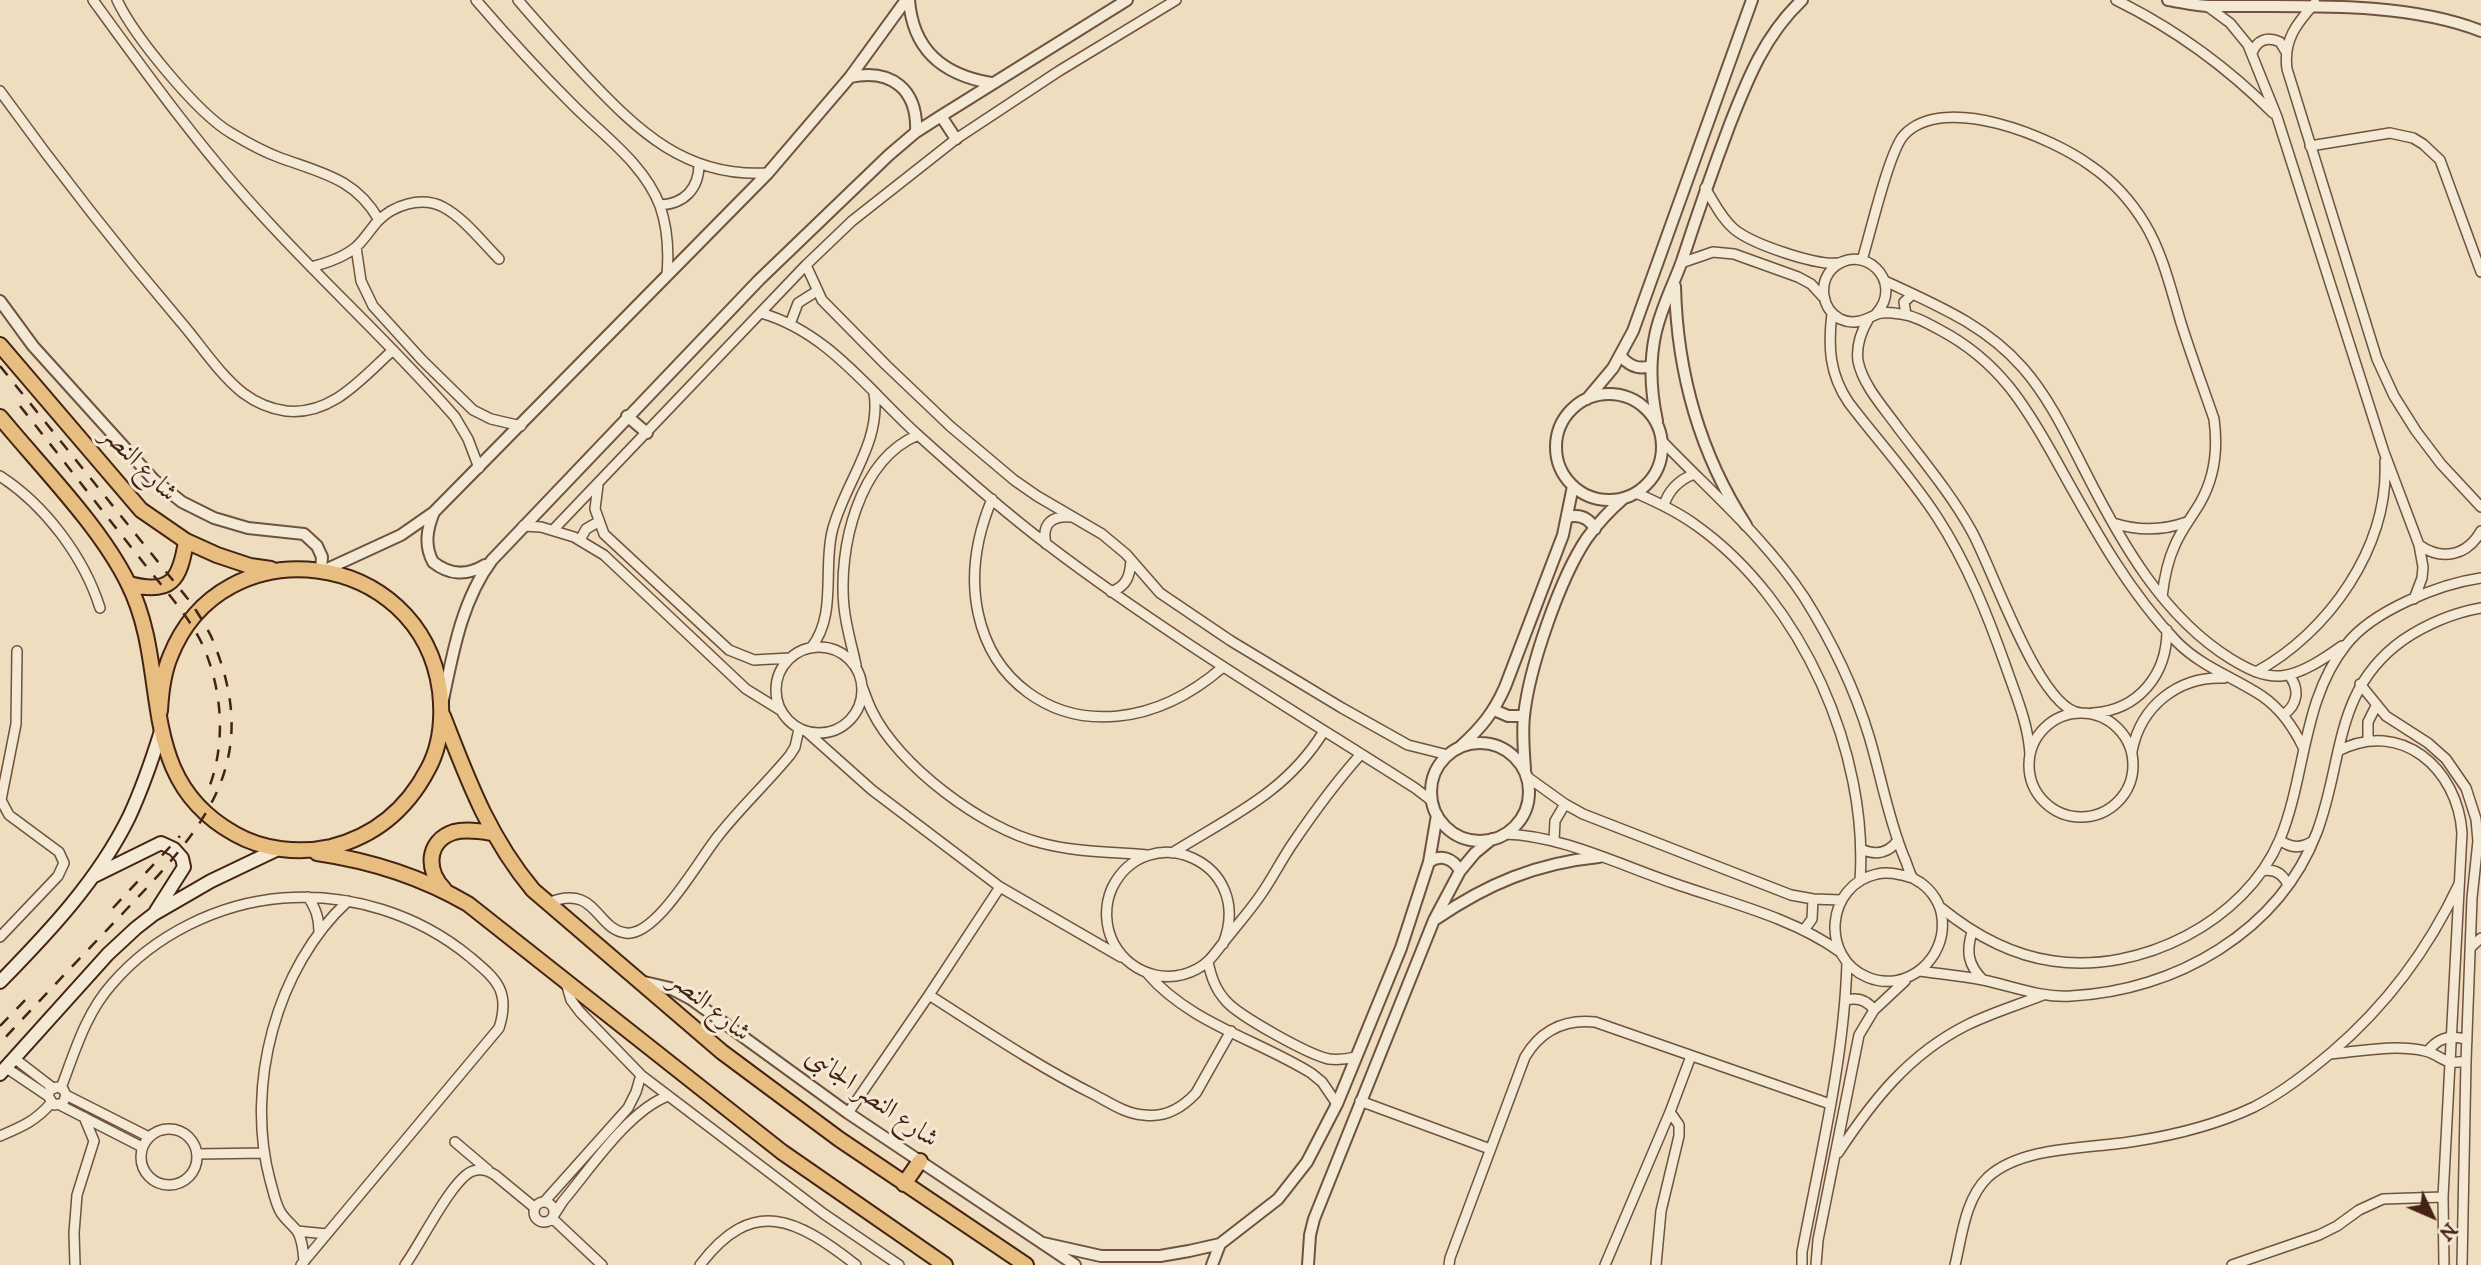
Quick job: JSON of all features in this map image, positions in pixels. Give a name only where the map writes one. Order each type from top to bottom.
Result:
[{"type":"main road","name":"شارع النصر","points":[[0,345],[141,510],[186,541],[217,555],[250,566],[276,570]]},
{"type":"main road","points":[[0,418],[91,527],[129,584],[150,652],[161,731],[172,769],[201,809],[223,828],[278,849],[322,849],[357,838],[388,820],[406,803],[421,783],[432,762],[439,739],[442,710],[438,674],[426,644],[408,617],[384,595],[356,579],[323,570],[299,568],[276,570],[249,578],[224,591],[202,609],[170,656],[162,683],[160,711]]},
{"type":"main road","points":[[129,584],[153,588],[163,587],[173,580],[182,565],[186,541]]},
{"type":"main road","name":"شارع النصر","points":[[442,710],[492,832],[510,863],[533,890],[722,1052],[839,1139],[1026,1265]]},
{"type":"main road","points":[[0,982],[66,911],[94,876],[129,816],[161,731]]},
{"type":"main road","points":[[444,890],[432,872],[430,861],[438,842],[457,831],[492,832]]},
{"type":"main road","points":[[94,876],[150,846],[161,843],[169,845],[183,859],[184,867],[154,914]]},
{"type":"main road","points":[[7,1066],[108,954],[154,914],[211,881],[278,849]]},
{"type":"main road","points":[[298,850],[377,864],[411,875],[444,890],[491,920],[782,1152],[945,1265]]},
{"type":"main road","points":[[904,1184],[920,1161]]},
{"type":"street","points":[[93,0],[149,78],[270,224],[455,417],[468,439],[479,468]]},
{"type":"street","points":[[117,0],[140,37],[209,118],[262,150],[346,183],[366,200],[379,220]]},
{"type":"street","points":[[476,0],[528,59],[643,175],[660,205],[666,228],[669,251],[667,275]]},
{"type":"street","points":[[518,0],[637,128],[656,143],[699,164],[747,174],[768,173]]},
{"type":"street","points":[[0,301],[33,346],[154,481],[182,502],[214,518],[248,528],[304,534],[317,546],[322,557],[323,570],[401,535],[434,512],[768,173],[850,77],[908,0]]},
{"type":"street","points":[[908,0],[914,28],[931,55],[957,74],[991,83]]},
{"type":"street","points":[[442,710],[455,644],[481,573],[627,416],[759,280],[916,132],[1127,0]]},
{"type":"street","points":[[553,530],[806,265],[852,221],[956,139],[1059,71],[1176,0]]},
{"type":"street","points":[[1752,0],[1742,63],[1705,188],[1655,336],[1651,397],[1662,441],[1662,456],[1657,471],[1636,493],[1623,498],[1597,499],[1573,485],[1562,472],[1557,455],[1557,438],[1567,415],[1587,399],[1621,356],[1742,63],[1802,0]]},
{"type":"street","points":[[2116,0],[2169,29],[2207,55],[2277,117]]},
{"type":"street","points":[[2168,0],[2207,6],[2367,1],[2427,8],[2459,19],[2481,31]]},
{"type":"street","points":[[2316,3],[2296,26],[2286,52],[2287,69],[2369,340],[2405,414],[2428,448],[2481,508]]},
{"type":"street","points":[[2207,6],[2237,30],[2252,53],[2277,117],[2384,452],[2419,545],[2422,578],[2414,599]]},
{"type":"street","points":[[2252,53],[2258,43],[2269,38],[2280,42],[2286,52]]},
{"type":"street","points":[[850,77],[880,75],[905,90],[917,117],[916,132]]},
{"type":"street","points":[[0,91],[146,282],[230,380],[255,401],[286,411],[319,408],[348,391],[393,350]]},
{"type":"street","points":[[942,116],[956,139]]},
{"type":"street","points":[[1863,260],[1896,147],[1905,135],[1923,122],[1938,118],[1960,118],[2012,128],[2063,149],[2099,172],[2119,191],[2137,212],[2158,249],[2214,419],[2216,452],[2212,473],[2205,493],[2171,553],[2162,597]]},
{"type":"street","points":[[2310,146],[2390,133],[2402,134],[2423,144],[2440,160],[2481,272]]},
{"type":"street","points":[[660,205],[678,202],[692,191],[697,183],[699,164]]},
{"type":"street","points":[[1705,188],[1726,221],[1742,235],[1814,262],[1841,263],[1863,260],[1876,268],[1885,281],[1961,317],[1994,341],[2022,368],[2052,409],[2113,523],[2162,597],[2204,640],[2221,653],[2256,672],[2289,675],[2319,661],[2370,624],[2414,599],[2454,584],[2481,578]]},
{"type":"street","points":[[311,267],[330,262],[356,247],[379,220],[410,204],[435,204],[452,213],[499,259]]},
{"type":"street","points":[[356,247],[361,281],[366,294],[398,334],[473,410],[491,419],[521,426]]},
{"type":"street","points":[[1681,263],[1713,252],[1734,254],[1798,277],[1811,284],[1824,298],[1832,313],[1830,355],[1840,388],[1937,517],[1962,564],[1986,614],[2017,695],[2026,726],[2031,779],[2038,794],[2056,810],[2080,817],[2107,809],[2121,797],[2130,781],[2132,753],[2142,721],[2164,696],[2194,681],[2228,678]]},
{"type":"street","points":[[1824,298],[1826,278],[1841,263]]},
{"type":"street","points":[[806,265],[817,291],[894,372],[983,455],[1037,496],[1102,534],[1132,560],[1160,593],[1268,664],[1408,745],[1448,755]]},
{"type":"street","points":[[1674,280],[1678,338],[1694,415],[1719,478],[1745,525]]},
{"type":"street","points":[[1885,281],[1885,301],[1862,329],[1858,351],[1862,372],[1879,402],[1947,492],[1971,530],[2040,678],[2058,701],[2074,713],[2085,713],[2108,720],[2123,734],[2132,753]]},
{"type":"street","points":[[790,324],[798,303],[817,291]]},
{"type":"street","points":[[1906,315],[1904,302],[1913,294]]},
{"type":"street","points":[[761,313],[790,324],[832,351],[918,435],[1045,544],[1223,667],[1432,801]]},
{"type":"street","points":[[1832,313],[1846,321],[1857,322],[1872,317],[1906,315],[1930,324],[1965,345],[1998,372],[2031,416],[2111,556],[2143,604],[2200,662],[2261,695],[2283,715],[2304,749]]},
{"type":"street","points":[[1621,356],[1632,366],[1651,366]]},
{"type":"street","points":[[811,648],[820,635],[825,617],[829,553],[835,519],[875,424],[874,393]]},
{"type":"street","points":[[1587,399],[1606,394],[1626,396],[1644,406],[1657,421]]},
{"type":"street","points":[[627,416],[646,433]]},
{"type":"street","points":[[918,435],[903,441],[889,453],[878,468],[860,499],[848,534],[843,594],[846,624],[862,686],[872,712],[902,751],[947,794],[987,821],[1024,838],[1053,846],[1149,856],[1172,853],[1185,855],[1209,868],[1225,890],[1230,917],[1223,944]]},
{"type":"street","points":[[1662,441],[1745,525],[1803,596],[1824,632],[1852,687],[1869,736],[1898,840],[1913,878]]},
{"type":"street","points":[[2256,672],[2285,654],[2309,634],[2330,611],[2348,585],[2363,558],[2378,514],[2384,483],[2384,452]]},
{"type":"street","points":[[1664,505],[1676,484],[1694,474]]},
{"type":"street","points":[[0,476],[29,500],[60,534],[93,584],[100,608]]},
{"type":"street","points":[[598,483],[594,500],[598,522],[610,541],[729,650],[754,660],[790,658],[811,648],[834,649],[848,658],[858,670]]},
{"type":"street","points":[[1573,485],[1568,517],[1494,710],[1476,732],[1448,755],[1436,771],[1431,791],[1437,815],[1454,833],[1479,841],[1504,834],[1515,826],[1523,815],[1528,803],[1529,789],[1524,716],[1535,667],[1573,562],[1595,529],[1623,498]]},
{"type":"street","points":[[1636,493],[1664,505],[1724,547],[1778,609],[1808,659],[1831,708],[1850,766],[1859,808],[1860,881]]},
{"type":"street","points":[[992,499],[976,546],[974,595],[987,643],[999,665],[1017,684],[1039,699],[1063,710],[1089,717],[1115,718],[1139,714],[1173,702],[1204,683],[1223,667]]},
{"type":"street","points":[[434,512],[428,526],[427,541],[433,562],[448,571],[466,573],[492,560]]},
{"type":"street","points":[[1045,544],[1047,523],[1056,517],[1074,517]]},
{"type":"street","points":[[1568,517],[1581,517],[1595,529]]},
{"type":"street","points":[[580,540],[586,529],[598,522]]},
{"type":"street","points":[[2113,523],[2144,530],[2187,522]]},
{"type":"street","points":[[523,526],[553,530],[580,540],[604,555],[746,689],[780,710]]},
{"type":"street","points":[[2419,545],[2438,554],[2459,553],[2468,548],[2481,531]]},
{"type":"street","points":[[1111,592],[1128,581],[1132,560]]},
{"type":"street","points":[[1920,971],[1983,980],[2045,995],[2072,996],[2116,992],[2158,980],[2207,958],[2246,931],[2288,885],[2321,818],[2352,701],[2376,662],[2408,637],[2444,618],[2481,608]]},
{"type":"street","points":[[2030,754],[2034,743],[2049,724],[2070,714],[2114,709],[2137,698],[2161,667],[2165,655],[2166,630]]},
{"type":"street","points":[[1940,906],[1943,927],[1939,947],[1928,964],[1909,977],[1896,981],[1868,978],[1847,963],[1840,952],[1834,926],[1841,900],[1860,881],[1877,874],[1895,873],[1913,878],[1929,890],[1940,906],[1972,932],[2025,955],[2053,961],[2085,963],[2118,959],[2168,944],[2199,929],[2227,908],[2262,871],[2280,840],[2296,791],[2304,749],[2322,684],[2347,643]]},
{"type":"street","points":[[0,937],[58,876],[64,863],[59,852],[9,815],[1,800],[16,724],[17,652]]},
{"type":"street","points":[[790,658],[780,671],[775,687],[780,710],[785,718],[872,790],[1000,887],[1147,973],[1175,1000],[1311,1073],[1322,1082],[1338,1104]]},
{"type":"street","points":[[2283,715],[2296,700],[2296,687],[2289,675]]},
{"type":"street","points":[[2360,684],[2386,716],[2437,750],[2454,768],[2474,808],[2477,830],[2466,1061],[2462,1265]]},
{"type":"street","points":[[803,731],[824,734],[847,724],[861,703],[862,686]]},
{"type":"street","points":[[2368,741],[2368,722],[2376,706]]},
{"type":"street","points":[[1494,710],[1508,716],[1524,716]]},
{"type":"street","points":[[548,904],[562,898],[577,899],[588,903],[617,930],[630,933],[642,930],[680,892],[720,834],[790,755],[803,731]]},
{"type":"street","points":[[1172,853],[1275,789],[1307,757],[1324,731]]},
{"type":"street","points":[[2338,751],[2368,741],[2389,741],[2410,748],[2429,762],[2445,779],[2461,822],[2443,1197],[2444,1265]]},
{"type":"street","points":[[1460,747],[1481,743],[1503,748],[1520,763],[1526,774],[1565,804],[1583,814],[1791,895],[1841,900]]},
{"type":"street","points":[[1147,973],[1160,976],[1185,974],[1208,962],[1263,892],[1320,804],[1361,754]]},
{"type":"street","points":[[1554,841],[1555,821],[1565,804]]},
{"type":"street","points":[[1043,1243],[1082,1253],[1131,1258],[1160,1256],[1220,1244],[1259,1216],[1292,1183],[1319,1141],[1338,1104],[1401,948],[1429,862],[1437,815]]},
{"type":"street","points":[[1504,834],[1554,841],[1804,930],[1840,952]]},
{"type":"street","points":[[1308,1265],[1314,1219],[1434,920],[1460,871],[1492,839]]},
{"type":"street","points":[[1861,849],[1879,853],[1892,847],[1898,840]]},
{"type":"street","points":[[2280,840],[2298,847],[2312,841]]},
{"type":"street","points":[[1125,959],[1117,949],[1107,926],[1108,900],[1119,877],[1128,867],[1149,856]]},
{"type":"street","points":[[1434,920],[1486,888],[1522,873],[1560,862],[1599,857]]},
{"type":"street","points":[[1429,862],[1438,858],[1449,859],[1460,871]]},
{"type":"street","points":[[2262,871],[2271,870],[2280,874],[2288,885]]},
{"type":"street","points":[[1955,1265],[1967,1213],[1975,1193],[1988,1177],[2005,1165],[2024,1158],[2064,1150],[2136,1141],[2223,1119],[2280,1093],[2306,1075],[2365,1023],[2409,972],[2459,884]]},
{"type":"street","points":[[848,1113],[1000,887]]},
{"type":"street","points":[[308,897],[316,908],[319,932]]},
{"type":"street","points":[[0,1136],[40,1117],[57,1096],[92,1009],[112,983],[135,960],[180,930],[219,912],[261,901],[308,897],[348,901],[390,911],[424,926],[456,946],[497,981],[503,996],[504,1012],[499,1028],[302,1264]]},
{"type":"street","points":[[2472,898],[2481,905]]},
{"type":"street","points":[[1804,930],[1812,919],[1813,899]]},
{"type":"street","points":[[302,1264],[303,1251],[297,1231],[278,1209],[264,1153],[262,1093],[271,1036],[291,982],[319,932],[348,901]]},
{"type":"street","points":[[1972,932],[1968,958],[1973,970],[1983,980]]},
{"type":"street","points":[[2470,948],[2481,938]]},
{"type":"street","points":[[1208,962],[1214,984],[1235,1010],[1322,1057],[1339,1060],[1356,1057]]},
{"type":"street","points":[[1802,1265],[1802,1252],[1830,1104],[1846,1000],[1847,963]]},
{"type":"street","points":[[0,973],[15,967]]},
{"type":"street","points":[[1816,1265],[1818,1240],[1859,1035],[1874,1010],[1909,977]]},
{"type":"street","name":"شارع النصر الجانبى","points":[[636,980],[659,984],[691,999],[848,1113],[1075,1265]]},
{"type":"street","points":[[566,981],[571,1000],[580,1012],[641,1075],[824,1214],[900,1265]]},
{"type":"street","points":[[929,995],[1052,1073],[1126,1111],[1147,1116],[1169,1112],[1196,1093],[1231,1031]]},
{"type":"street","points":[[1835,1157],[1876,1098],[1917,1057],[1965,1026],[2045,995]]},
{"type":"street","points":[[1846,1000],[1860,999],[1874,1010]]},
{"type":"street","points":[[1449,1265],[1525,1057],[1537,1040],[1554,1027],[1574,1022],[1595,1022],[1830,1104]]},
{"type":"street","points":[[2428,1051],[2437,1041],[2450,1037],[2467,1040]]},
{"type":"street","points":[[2330,1054],[2379,1049],[2428,1051],[2449,1062],[2466,1061]]},
{"type":"street","points":[[1605,1265],[1691,1056]]},
{"type":"street","points":[[7,1066],[57,1096],[84,1117],[142,1147]]},
{"type":"street","points":[[535,1208],[544,1202],[628,1108],[641,1075]]},
{"type":"street","points":[[57,1096],[106,1115],[149,1137]]},
{"type":"street","points":[[455,1142],[535,1208],[538,1219],[545,1222],[553,1217],[563,1201],[636,1115],[652,1103],[668,1096]]},
{"type":"street","points":[[1360,1101],[1490,1149]]},
{"type":"street","points":[[628,1108],[636,1115]]},
{"type":"street","points":[[1656,1265],[1661,1211],[1679,1136],[1679,1125],[1670,1112]]},
{"type":"street","points":[[101,1126],[106,1115]]},
{"type":"street","points":[[75,1265],[77,1195],[94,1141],[84,1117]]},
{"type":"street","points":[[163,1130],[178,1131],[191,1140],[197,1154],[196,1164],[188,1178],[166,1186],[153,1181],[141,1163],[142,1147],[149,1137],[163,1130]]},
{"type":"street","points":[[94,1141],[114,1132]]},
{"type":"street","points":[[197,1154],[264,1153]]},
{"type":"street","points":[[405,1265],[457,1182],[472,1171],[489,1171]]},
{"type":"street","points":[[2232,1265],[2319,1235],[2382,1199],[2443,1197]]},
{"type":"street","points":[[544,1202],[551,1204],[553,1217],[602,1265]]},
{"type":"street","points":[[700,1265],[730,1233],[749,1224],[769,1221],[801,1227],[856,1265]]},
{"type":"street","points":[[297,1231],[327,1234]]},
{"type":"street","points":[[1212,1265],[1220,1244]]},
{"type":"railway","points":[[0,366],[192,604],[215,646],[228,688],[232,726],[227,761],[216,793],[178,853],[0,1043]]},
{"type":"railway","points":[[20,406],[176,603],[200,640],[212,670],[219,704],[218,755],[209,788]]},
{"type":"railway","points":[[113,908],[180,836]]},
{"type":"railway","points":[[0,1026],[31,994]]}]
